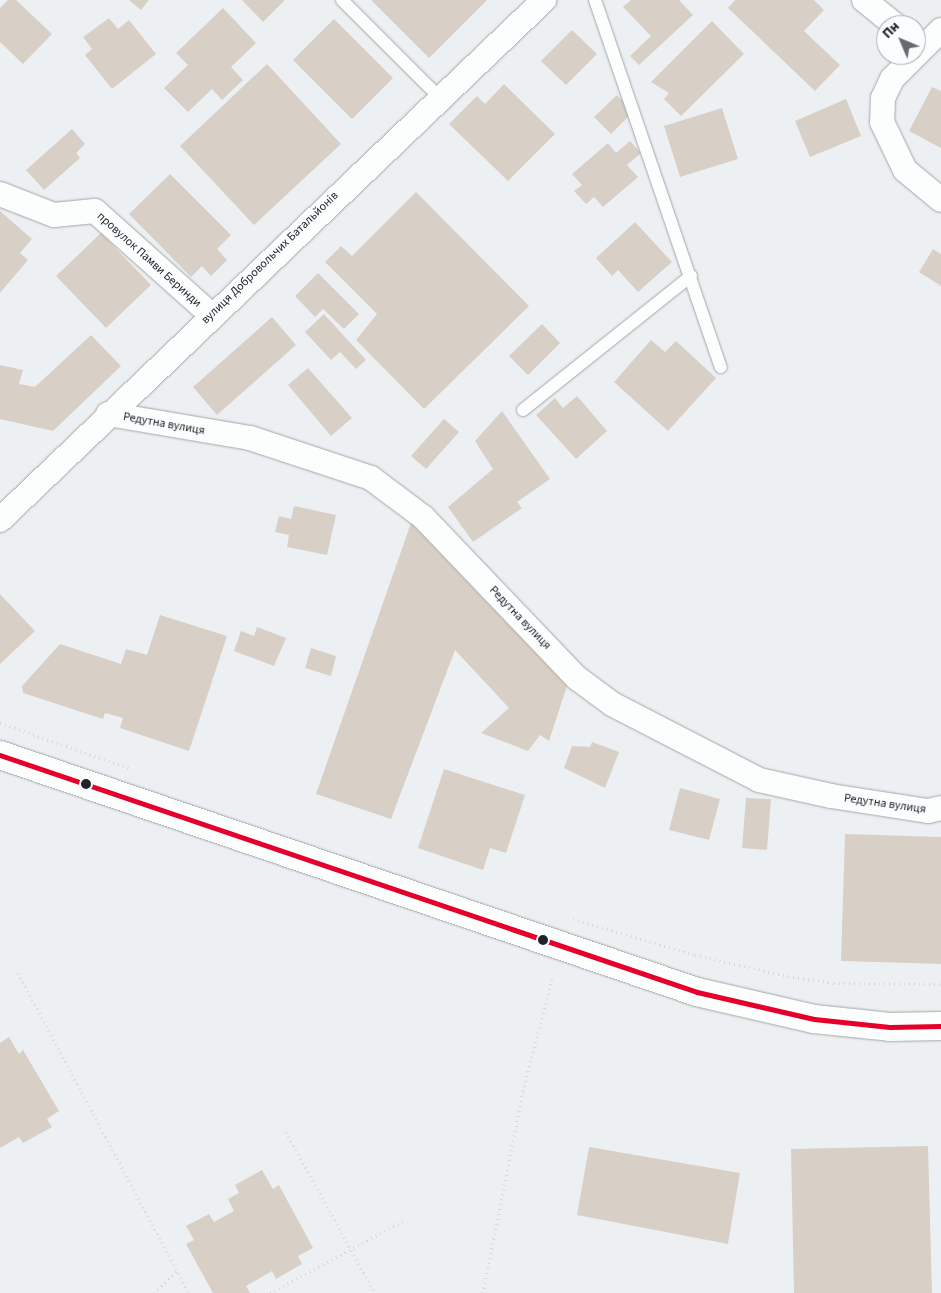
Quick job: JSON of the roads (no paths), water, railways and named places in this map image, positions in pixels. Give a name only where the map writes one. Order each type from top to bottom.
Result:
[{"type":"main road","points":[[0,755],[697,992],[814,1019],[890,1027],[941,1026]]},
{"type":"street","name":"вулиця Добровольчих Батальйонів","points":[[0,520],[210,314],[544,0]]},
{"type":"street","points":[[864,0],[883,15]]},
{"type":"street","points":[[941,30],[927,49],[892,78],[883,98],[882,122],[905,170],[941,200]]},
{"type":"street","name":"провулок Памви Беринди","points":[[0,194],[54,215],[95,211],[210,314]]},
{"type":"street","name":"Редутна вулиця","points":[[108,414],[250,438],[371,478],[423,517],[577,678],[612,704],[759,780],[850,799],[928,811],[941,808]]},
{"type":"lane","points":[[342,0],[439,97]]},
{"type":"lane","points":[[595,0],[722,367]]},
{"type":"lane","points":[[523,410],[691,276]]}]
